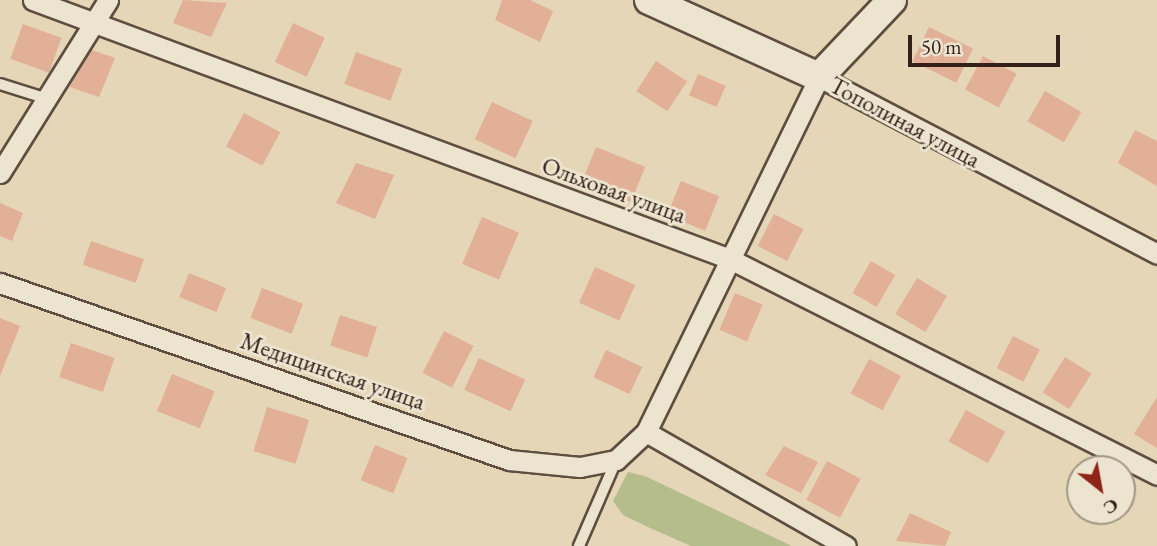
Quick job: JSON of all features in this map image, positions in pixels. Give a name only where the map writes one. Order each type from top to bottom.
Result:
[{"type":"street","name":"Ольховая улица","points":[[33,0],[730,259],[1157,475]]},
{"type":"street","points":[[0,173],[97,25],[108,0]]},
{"type":"street","name":"Тополиная улица","points":[[649,0],[819,77],[1157,254]]},
{"type":"street","points":[[616,460],[646,432],[819,77],[892,0]]},
{"type":"street","name":"Медицинская улица","points":[[0,283],[509,460],[580,467],[616,460]]},
{"type":"street","points":[[646,432],[846,546]]},
{"type":"lane","points":[[0,84],[48,99]]},
{"type":"lane","points":[[579,546],[616,460]]},
{"type":"green space","points":[[628,472],[645,476],[792,546],[691,546],[650,528],[623,515],[613,501]]},
{"type":"building","points":[[183,0],[227,3],[211,37],[173,23]]},
{"type":"building","points":[[502,0],[530,0],[553,11],[540,42],[495,20]]},
{"type":"building","points":[[293,23],[325,38],[307,77],[275,62]]},
{"type":"building","points":[[23,24],[62,38],[49,73],[10,59]]},
{"type":"building","points":[[929,27],[973,48],[956,83],[912,61]]},
{"type":"building","points":[[89,49],[115,58],[99,97],[70,87]]},
{"type":"building","points":[[356,52],[402,69],[390,101],[344,84]]},
{"type":"building","points":[[983,56],[1017,74],[999,107],[965,90]]},
{"type":"building","points":[[656,61],[687,81],[667,111],[636,91]]},
{"type":"building","points":[[698,74],[726,86],[717,107],[689,95]]},
{"type":"building","points":[[1045,91],[1081,112],[1064,142],[1028,121]]},
{"type":"building","points":[[492,102],[533,121],[515,158],[475,139]]},
{"type":"building","points":[[244,113],[280,132],[262,166],[226,147]]},
{"type":"building","points":[[1135,130],[1157,141],[1157,186],[1118,163]]},
{"type":"building","points":[[596,147],[645,167],[631,202],[582,182]]},
{"type":"building","points":[[356,163],[394,175],[375,219],[336,203]]},
{"type":"building","points":[[681,181],[719,196],[705,231],[667,215]]},
{"type":"building","points":[[0,203],[23,213],[12,241],[0,236]]},
{"type":"building","points":[[774,214],[803,229],[787,261],[758,246]]},
{"type":"building","points":[[482,217],[519,233],[499,280],[462,264]]},
{"type":"building","points":[[91,241],[144,259],[136,283],[83,265]]},
{"type":"building","points":[[871,261],[895,275],[877,307],[852,293]]},
{"type":"building","points":[[595,267],[635,285],[619,321],[579,303]]},
{"type":"building","points":[[189,273],[226,288],[216,312],[179,297]]},
{"type":"building","points":[[917,278],[947,296],[925,332],[895,314]]},
{"type":"building","points":[[262,288],[303,304],[292,334],[251,318]]},
{"type":"building","points":[[735,293],[763,305],[747,342],[719,330]]},
{"type":"building","points":[[340,315],[377,327],[367,357],[330,345]]},
{"type":"building","points":[[0,318],[20,326],[0,376]]},
{"type":"building","points":[[444,331],[473,346],[452,388],[423,373]]},
{"type":"building","points":[[1013,336],[1040,350],[1023,382],[997,368]]},
{"type":"building","points":[[71,343],[114,358],[103,392],[59,377]]},
{"type":"building","points":[[606,350],[642,367],[630,394],[593,377]]},
{"type":"building","points":[[1065,357],[1091,373],[1069,409],[1043,393]]},
{"type":"building","points":[[479,358],[525,380],[510,411],[464,390]]},
{"type":"building","points":[[869,359],[901,376],[882,410],[851,393]]},
{"type":"building","points":[[172,374],[215,391],[200,428],[157,411]]},
{"type":"building","points":[[1157,397],[1157,448],[1134,434]]},
{"type":"building","points":[[267,407],[309,420],[296,464],[254,451]]},
{"type":"building","points":[[966,410],[1005,432],[988,463],[949,441]]},
{"type":"building","points":[[375,445],[407,458],[393,493],[361,480]]},
{"type":"building","points":[[784,446],[818,462],[801,493],[765,475]]},
{"type":"building","points":[[827,461],[861,479],[840,518],[806,500]]},
{"type":"building","points":[[910,513],[951,532],[945,546],[896,541]]}]
